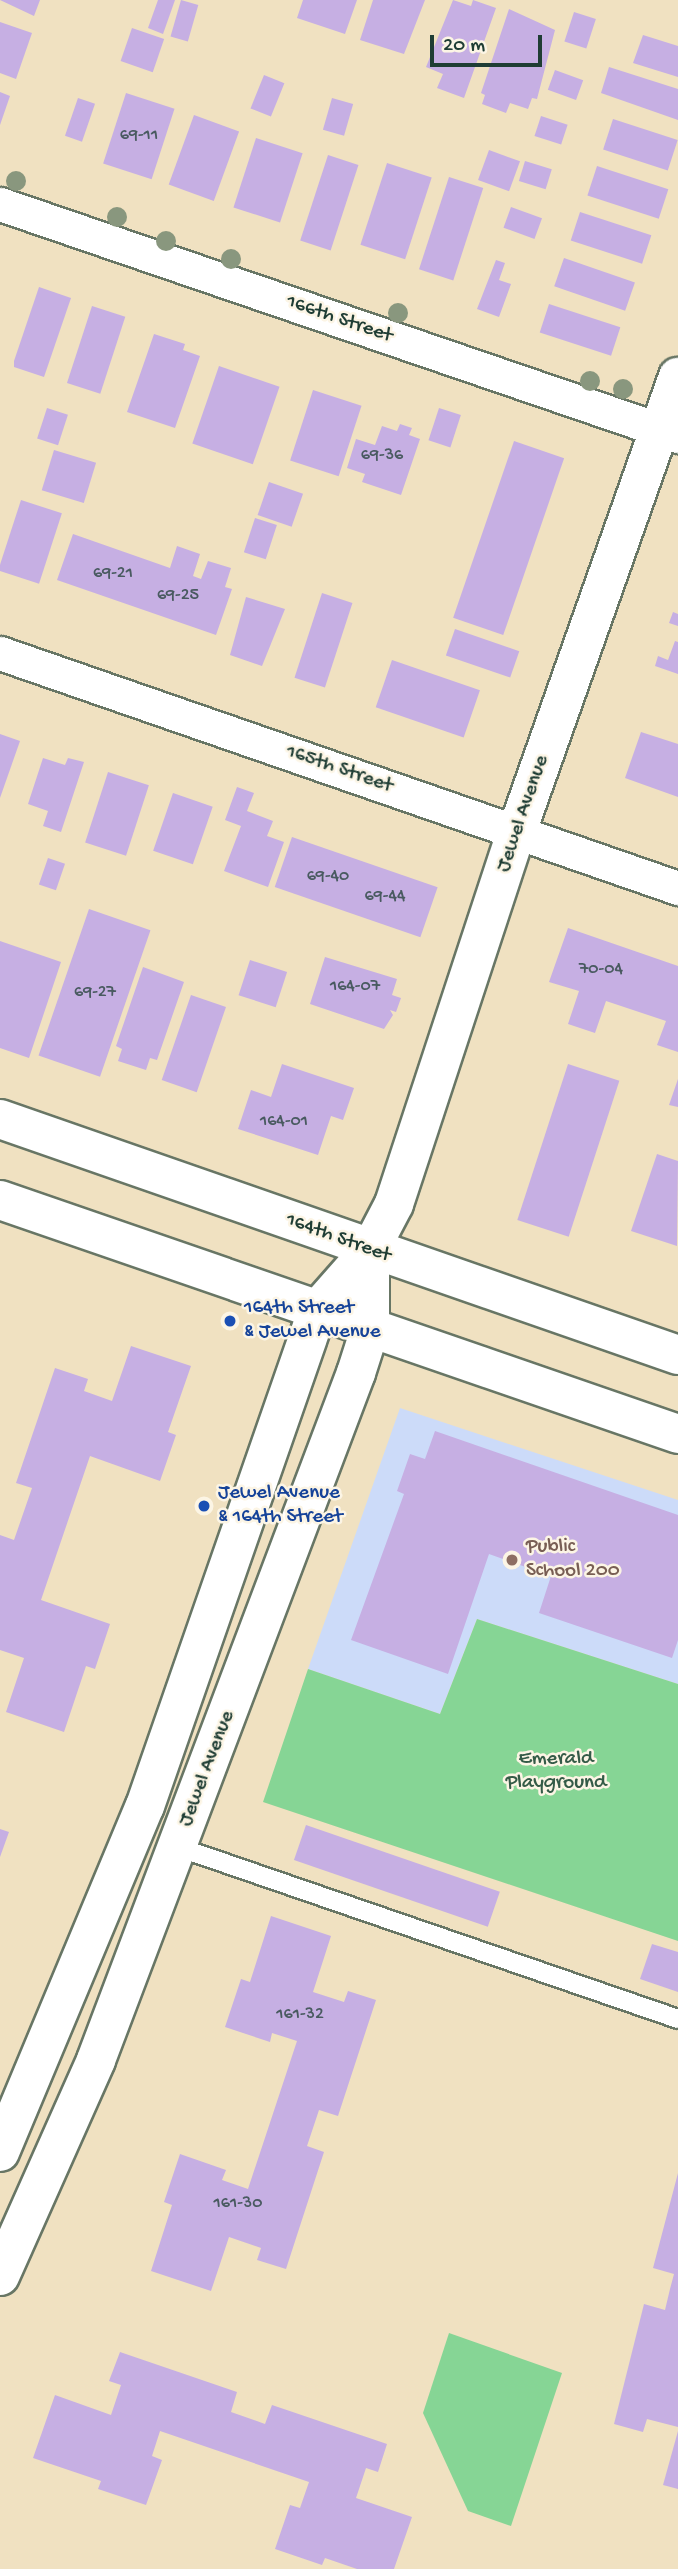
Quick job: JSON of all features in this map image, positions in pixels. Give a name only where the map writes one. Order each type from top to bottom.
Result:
[{"type":"street","name":"166th Street","points":[[0,204],[669,433]]},
{"type":"street","name":"Jewel Avenue","points":[[0,2152],[145,1806],[318,1309],[370,1250],[394,1204],[516,834],[669,433],[678,377]]},
{"type":"street","name":"165th Street","points":[[0,653],[678,888]]},
{"type":"street","name":"164th Street","points":[[0,1119],[678,1355]]},
{"type":"street","points":[[0,1200],[678,1434]]},
{"type":"street","name":"Jewel Avenue","points":[[0,2276],[96,2060],[370,1329],[370,1250]]},
{"type":"lane","points":[[178,1847],[678,2019]]},
{"type":"shaded area","name":"Public School 200","points":[[400,1408],[678,1500],[678,1684],[477,1619],[440,1714],[308,1669]]},
{"type":"green space","name":"Emerald Playground","points":[[477,1619],[678,1684],[678,1941],[263,1802],[308,1669],[440,1714]]},
{"type":"green space","points":[[449,2333],[562,2373],[511,2526],[468,2511],[423,2413]]},
{"type":"building","points":[[0,0],[40,0],[34,16]]},
{"type":"building","points":[[158,0],[175,0],[163,34],[148,28]]},
{"type":"building","points":[[181,0],[198,5],[188,41],[171,37]]},
{"type":"building","points":[[303,0],[357,0],[345,34],[297,18]]},
{"type":"building","points":[[373,0],[425,0],[404,54],[360,40]]},
{"type":"building","points":[[453,0],[471,6],[473,0],[496,8],[464,98],[437,88],[443,74],[426,67]]},
{"type":"building","points":[[509,9],[555,30],[537,99],[532,98],[528,109],[510,103],[506,113],[482,104],[485,95],[481,93]]},
{"type":"building","points":[[574,12],[596,19],[586,49],[564,41]]},
{"type":"building","points":[[0,22],[32,33],[16,79],[0,73]]},
{"type":"building","points":[[132,28],[164,39],[153,72],[121,61]]},
{"type":"building","points":[[643,35],[678,46],[678,77],[633,63]]},
{"type":"building","points":[[609,67],[678,89],[678,120],[601,93]]},
{"type":"building","points":[[555,70],[583,80],[576,100],[548,90]]},
{"type":"building","points":[[264,75],[284,83],[271,117],[251,108]]},
{"type":"building","points":[[0,92],[10,96],[0,125]]},
{"type":"building","points":[[126,93],[175,109],[152,179],[103,163]]},
{"type":"building","points":[[78,98],[95,104],[82,142],[65,136]]},
{"type":"building","points":[[332,98],[353,104],[344,136],[323,130]]},
{"type":"building","points":[[194,115],[239,131],[214,201],[169,185]]},
{"type":"building","points":[[541,116],[568,125],[561,145],[535,136]]},
{"type":"building","points":[[613,119],[678,140],[668,170],[603,149]]},
{"type":"building","points":[[256,138],[303,153],[280,223],[233,207]]},
{"type":"building","points":[[489,150],[520,161],[509,191],[478,180]]},
{"type":"building","points":[[328,155],[358,165],[331,250],[300,241]]},
{"type":"building","points":[[525,161],[552,169],[546,189],[519,181]]},
{"type":"building","points":[[387,163],[432,178],[405,259],[360,245]]},
{"type":"building","points":[[597,166],[668,189],[659,219],[587,195]]},
{"type":"building","points":[[449,177],[483,188],[453,280],[419,269]]},
{"type":"building","points":[[511,207],[542,218],[534,239],[503,228]]},
{"type":"building","points":[[580,212],[651,235],[642,264],[571,241]]},
{"type":"building","points":[[564,258],[635,282],[625,311],[554,286]]},
{"type":"building","points":[[496,260],[505,263],[499,280],[511,284],[499,317],[477,309]]},
{"type":"building","points":[[39,287],[71,298],[44,377],[14,367]]},
{"type":"building","points":[[549,304],[620,327],[611,356],[540,333]]},
{"type":"building","points":[[92,306],[125,317],[100,394],[67,383]]},
{"type":"building","points":[[154,334],[185,344],[183,350],[200,356],[175,428],[127,412]]},
{"type":"building","points":[[219,366],[280,387],[253,464],[192,444]]},
{"type":"building","points":[[313,390],[362,406],[339,476],[290,460]]},
{"type":"building","points":[[47,408],[68,415],[58,445],[37,438]]},
{"type":"building","points":[[439,408],[461,415],[450,447],[428,440]]},
{"type":"building","points":[[400,424],[412,428],[409,435],[420,439],[401,495],[362,482],[365,474],[347,468],[356,439],[375,445],[382,426],[397,431]]},
{"type":"building","points":[[514,441],[564,458],[503,635],[453,618]]},
{"type":"building","points":[[54,450],[96,463],[84,503],[42,490]]},
{"type":"building","points":[[269,482],[303,494],[292,527],[258,515]]},
{"type":"building","points":[[21,500],[62,513],[39,584],[0,571]]},
{"type":"building","points":[[255,518],[277,525],[266,559],[244,552]]},
{"type":"building","points":[[73,534],[170,568],[177,546],[200,554],[193,576],[201,579],[208,561],[231,568],[225,587],[232,589],[216,635],[57,580]]},
{"type":"building","points":[[322,593],[352,603],[325,688],[294,678]]},
{"type":"building","points":[[246,597],[285,609],[262,666],[230,655]]},
{"type":"building","points":[[673,612],[678,614],[678,626],[669,623]]},
{"type":"building","points":[[455,629],[519,651],[510,678],[446,655]]},
{"type":"building","points":[[675,641],[678,642],[678,674],[655,666],[658,656],[668,660]]},
{"type":"building","points":[[392,660],[480,690],[464,738],[376,707]]},
{"type":"building","points":[[641,732],[678,744],[678,797],[625,778]]},
{"type":"building","points":[[0,734],[20,741],[0,798]]},
{"type":"building","points":[[43,758],[65,765],[68,758],[84,762],[61,832],[43,826],[48,811],[28,804]]},
{"type":"building","points":[[108,772],[149,785],[126,856],[85,842]]},
{"type":"building","points":[[237,787],[254,793],[247,811],[273,821],[267,836],[284,842],[268,887],[224,871],[241,826],[225,820]]},
{"type":"building","points":[[173,793],[213,807],[193,864],[153,851]]},
{"type":"building","points":[[292,837],[438,887],[420,937],[275,887]]},
{"type":"building","points":[[48,858],[65,864],[56,890],[39,884]]},
{"type":"building","points":[[89,909],[150,930],[100,1077],[39,1056]]},
{"type":"building","points":[[568,928],[678,966],[678,1052],[657,1045],[666,1021],[606,1001],[595,1033],[568,1024],[579,991],[549,982]]},
{"type":"building","points":[[0,941],[61,962],[29,1058],[0,1048]]},
{"type":"building","points":[[325,957],[397,979],[392,995],[401,998],[396,1012],[390,1010],[393,1015],[384,1029],[310,1004]]},
{"type":"building","points":[[250,960],[287,972],[276,1007],[239,995]]},
{"type":"building","points":[[143,967],[184,982],[157,1060],[150,1058],[146,1070],[118,1061],[122,1049],[116,1046]]},
{"type":"building","points":[[191,995],[226,1007],[197,1092],[162,1080]]},
{"type":"building","points":[[282,1064],[354,1088],[343,1120],[331,1116],[318,1155],[238,1129],[251,1090],[271,1097]]},
{"type":"building","points":[[568,1064],[619,1081],[569,1237],[517,1220]]},
{"type":"building","points":[[678,1079],[678,1107],[669,1105]]},
{"type":"building","points":[[657,1154],[678,1161],[677,1246],[631,1231]]},
{"type":"building","points":[[131,1346],[191,1366],[168,1432],[176,1435],[160,1481],[90,1456],[41,1600],[110,1624],[95,1669],[86,1666],[64,1732],[6,1712],[24,1658],[0,1650],[0,1535],[14,1540],[32,1488],[16,1483],[55,1368],[88,1379],[84,1391],[112,1401]]},
{"type":"building","name":"Public School 200","points":[[435,1431],[678,1515],[678,1640],[672,1658],[539,1613],[551,1576],[489,1554],[448,1674],[351,1640],[404,1494],[397,1491],[410,1454],[425,1459]]},
{"type":"building","points":[[306,1825],[500,1892],[488,1927],[294,1860]]},
{"type":"building","points":[[0,1829],[9,1832],[0,1857]]},
{"type":"building","points":[[271,1916],[331,1936],[313,1992],[344,2002],[348,1991],[376,2000],[338,2116],[319,2110],[307,2146],[324,2152],[286,2269],[257,2260],[261,2248],[229,2237],[211,2291],[151,2271],[172,2205],[164,2202],[180,2154],[226,2170],[222,2180],[248,2189],[297,2041],[272,2033],[270,2042],[225,2027],[241,1979],[250,1982]]},
{"type":"building","points":[[652,1944],[678,1952],[678,1992],[640,1979]]},
{"type":"building","points":[[678,2173],[678,2427],[647,2419],[643,2432],[614,2424],[644,2304],[665,2310],[674,2274],[653,2268]]},
{"type":"building","points":[[120,2352],[237,2392],[231,2412],[265,2424],[272,2405],[387,2444],[378,2472],[366,2468],[356,2498],[412,2517],[394,2569],[357,2569],[325,2558],[322,2565],[275,2549],[290,2505],[300,2508],[309,2482],[160,2431],[152,2456],[162,2460],[146,2505],[98,2489],[101,2481],[33,2458],[55,2395],[111,2415],[121,2385],[109,2381]]},
{"type":"building","points":[[678,2431],[678,2489],[663,2485]]},
{"type":"place","name":"164th Street & Jewel Avenue","points":[[230,1321]]},
{"type":"place","name":"Jewel Avenue & 164th Street","points":[[204,1506]]},
{"type":"place","name":"Public School 200","points":[[512,1560]]}]
